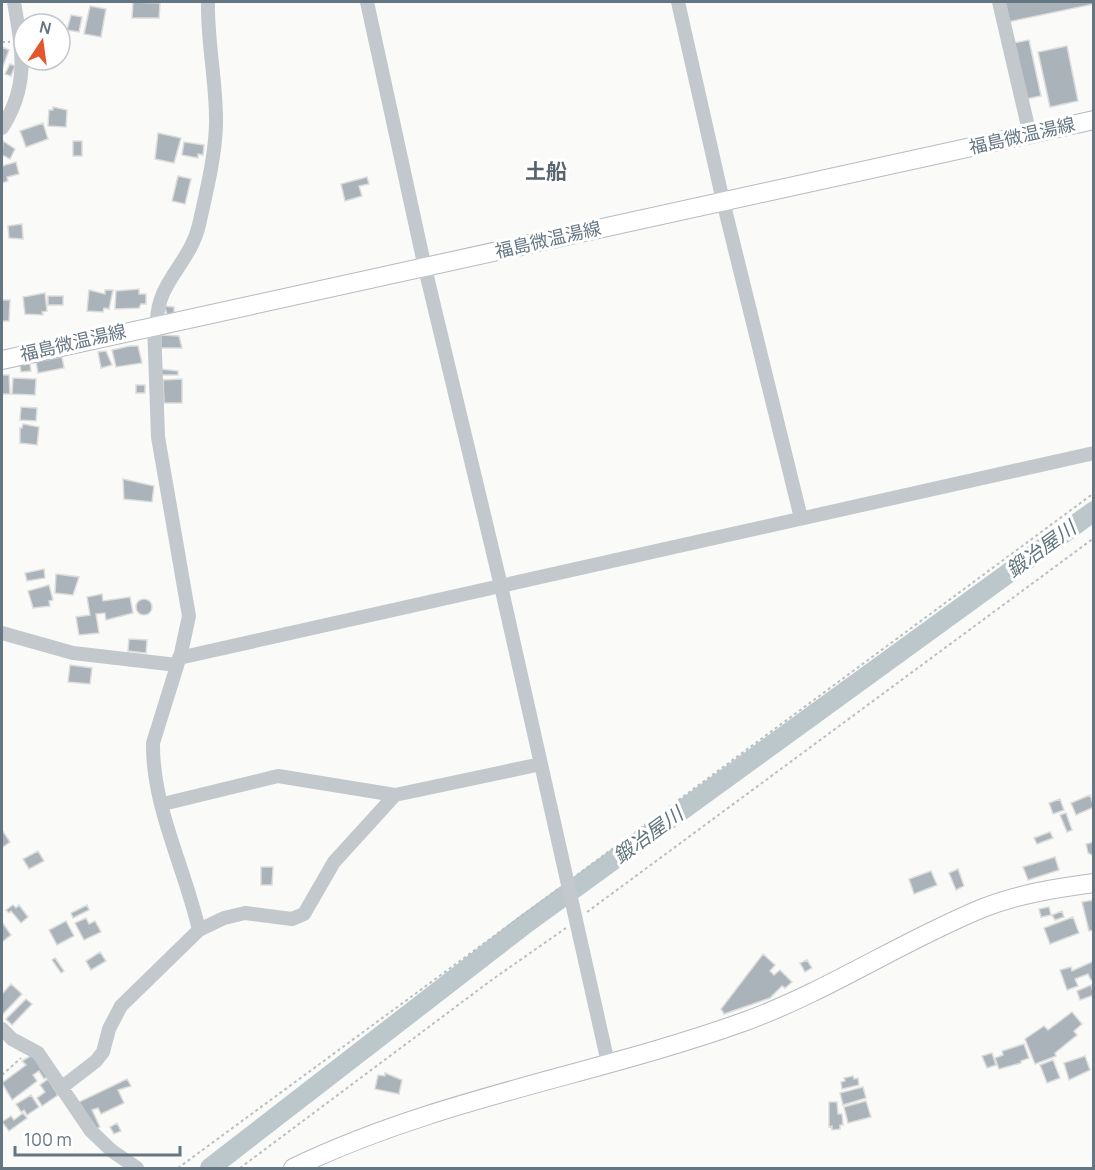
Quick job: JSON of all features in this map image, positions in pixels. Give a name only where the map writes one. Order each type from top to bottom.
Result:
[{"type":"main road","name":"福島微温湯線","points":[[2,360],[1094,120]]},
{"type":"main road","points":[[293,1168],[372,1134],[440,1110],[609,1063],[745,1021],[779,1008],[984,908],[1024,896],[1094,883]]},
{"type":"street","points":[[2,128],[17,94],[24,59],[14,2]]},
{"type":"street","points":[[199,930],[155,773],[153,743],[178,661],[188,622],[188,608],[158,437],[155,325],[159,300],[165,286],[191,249],[198,227],[213,151],[216,125],[208,2]]},
{"type":"street","points":[[367,2],[425,268],[501,586],[609,1063]]},
{"type":"street","points":[[678,2],[723,201],[801,518]]},
{"type":"street","points":[[999,2],[1030,135]]},
{"type":"street","points":[[2,633],[73,653],[178,661],[1094,453]]},
{"type":"street","points":[[162,804],[285,775],[394,795],[541,764]]},
{"type":"street","points":[[61,1088],[96,1061],[103,1052],[109,1029],[121,1006],[199,930],[224,918],[245,913],[292,918],[304,914],[334,862],[394,795]]},
{"type":"street","points":[[2,1029],[12,1039],[33,1050],[91,1131],[138,1168]]},
{"type":"path","points":[[178,1168],[1094,493]]},
{"type":"path","points":[[240,1168],[493,979],[576,921],[1094,538]]},
{"type":"path","points":[[2,1075],[33,1050]]},
{"type":"building","points":[[133,2],[160,3],[159,18],[132,18]]},
{"type":"building","points":[[1003,2],[1094,2],[1094,4],[1008,22]]},
{"type":"building","points":[[90,6],[106,9],[101,37],[84,34]]},
{"type":"building","points":[[72,15],[82,17],[79,32],[72,31]]},
{"type":"building","points":[[1029,40],[1041,96],[1026,99],[1013,43]]},
{"type":"building","points":[[1067,46],[1078,101],[1050,107],[1038,52]]},
{"type":"building","points":[[2,47],[9,50],[2,69]]},
{"type":"building","points":[[10,64],[12,65],[11,76],[5,74]]},
{"type":"building","points":[[53,107],[67,110],[66,127],[48,126],[49,110],[53,110]]},
{"type":"building","points":[[43,123],[48,139],[26,147],[20,131]]},
{"type":"building","points":[[158,133],[181,138],[174,163],[155,159]]},
{"type":"building","points":[[3,141],[15,149],[10,159],[2,155]]},
{"type":"building","points":[[73,141],[82,141],[82,156],[73,156]]},
{"type":"building","points":[[184,142],[204,145],[203,155],[198,154],[198,158],[182,155]]},
{"type":"building","points":[[16,162],[19,174],[7,177],[8,181],[2,183],[2,166]]},
{"type":"building","points":[[178,176],[191,179],[185,204],[172,201]]},
{"type":"building","points":[[367,177],[369,184],[359,186],[362,196],[345,201],[341,184]]},
{"type":"building","points":[[22,224],[23,239],[9,238],[8,226]]},
{"type":"building","points":[[139,289],[139,294],[146,294],[146,304],[141,304],[139,308],[115,309],[116,291]]},
{"type":"building","points":[[89,290],[105,294],[105,290],[113,290],[109,309],[104,308],[103,312],[87,311]]},
{"type":"building","points":[[45,293],[47,311],[42,312],[43,315],[25,314],[23,297]]},
{"type":"building","points":[[48,296],[63,296],[63,305],[48,305]]},
{"type":"building","points":[[2,300],[10,300],[9,321],[2,321]]},
{"type":"building","points":[[164,306],[174,307],[174,313],[167,314]]},
{"type":"building","points":[[161,335],[179,336],[182,348],[161,348]]},
{"type":"building","points":[[138,346],[142,363],[116,367],[112,350]]},
{"type":"building","points":[[106,351],[112,365],[101,368],[98,352]]},
{"type":"building","points":[[62,357],[64,368],[38,373],[36,362]]},
{"type":"building","points":[[30,364],[31,371],[21,372],[20,365]]},
{"type":"building","points":[[160,369],[178,371],[178,375],[160,375]]},
{"type":"building","points":[[2,375],[9,375],[10,394],[2,394]]},
{"type":"building","points":[[13,378],[36,379],[35,395],[12,394]]},
{"type":"building","points":[[182,379],[182,403],[164,403],[163,380]]},
{"type":"building","points":[[136,385],[145,385],[145,393],[136,393]]},
{"type":"building","points":[[21,407],[37,408],[36,421],[20,420]]},
{"type":"building","points":[[23,424],[39,427],[37,445],[20,443],[20,428]]},
{"type":"building","points":[[123,479],[154,486],[152,502],[124,499]]},
{"type":"building","points":[[44,569],[45,578],[27,581],[25,573]]},
{"type":"building","points":[[56,574],[79,577],[73,595],[55,593]]},
{"type":"building","points":[[49,585],[53,600],[49,601],[50,606],[33,608],[28,591]]},
{"type":"building","points":[[102,594],[103,601],[130,597],[133,613],[106,620],[105,613],[96,614],[99,633],[79,635],[76,617],[90,615],[87,597]]},
{"type":"building","points":[[144,599],[152,607],[144,615],[136,607]]},
{"type":"building","points":[[129,639],[147,640],[146,653],[128,651]]},
{"type":"building","points":[[70,665],[92,668],[90,684],[68,682]]},
{"type":"building","points":[[1090,795],[1094,807],[1076,815],[1071,803]]},
{"type":"building","points":[[1060,799],[1064,810],[1053,814],[1049,803]]},
{"type":"building","points":[[1066,813],[1072,830],[1067,832],[1060,815]]},
{"type":"building","points":[[2,830],[10,842],[3,847],[2,845]]},
{"type":"building","points":[[1050,832],[1053,838],[1037,844],[1034,838]]},
{"type":"building","points":[[1094,842],[1094,854],[1092,855],[1088,853],[1086,844]]},
{"type":"building","points":[[38,851],[44,861],[29,869],[23,859]]},
{"type":"building","points":[[1055,857],[1059,870],[1028,880],[1023,867]]},
{"type":"building","points":[[261,867],[273,867],[272,885],[261,885]]},
{"type":"building","points":[[958,869],[964,886],[956,890],[949,873]]},
{"type":"building","points":[[931,871],[937,885],[914,894],[909,879]]},
{"type":"building","points":[[1094,900],[1094,930],[1089,931],[1082,902]]},
{"type":"building","points":[[13,905],[16,908],[19,905],[28,917],[21,923],[11,911],[9,913],[6,910]]},
{"type":"building","points":[[87,905],[89,910],[73,918],[71,913]]},
{"type":"building","points":[[1049,907],[1051,915],[1041,917],[1039,909]]},
{"type":"building","points":[[1062,911],[1064,917],[1055,920],[1052,915]]},
{"type":"building","points":[[1073,917],[1079,933],[1050,944],[1044,928]]},
{"type":"building","points":[[86,918],[89,924],[95,921],[101,932],[84,940],[75,923]]},
{"type":"building","points":[[66,921],[74,936],[57,945],[49,930]]},
{"type":"building","points":[[2,922],[11,935],[2,942]]},
{"type":"building","points":[[100,952],[106,961],[91,970],[86,961]]},
{"type":"building","points":[[763,954],[775,965],[770,971],[774,975],[780,970],[792,982],[785,988],[782,986],[770,998],[724,1014],[721,1009]]},
{"type":"building","points":[[55,958],[64,971],[61,973],[52,960]]},
{"type":"building","points":[[807,960],[812,968],[805,972],[800,963]]},
{"type":"building","points":[[1094,961],[1094,979],[1091,980],[1088,974],[1075,979],[1078,986],[1067,990],[1060,970],[1071,967],[1072,971]]},
{"type":"building","points":[[11,984],[22,994],[2,1015],[2,994]]},
{"type":"building","points":[[1091,985],[1094,995],[1080,1000],[1077,991]]},
{"type":"building","points":[[26,999],[32,1004],[12,1025],[6,1019]]},
{"type":"building","points":[[1072,1012],[1082,1024],[1074,1031],[1077,1035],[1055,1053],[1056,1056],[1035,1064],[1025,1039],[1044,1026],[1048,1030]]},
{"type":"building","points":[[1024,1044],[1029,1058],[1021,1063],[999,1069],[995,1058],[1003,1055],[1002,1051]]},
{"type":"building","points":[[992,1053],[996,1065],[987,1068],[982,1056]]},
{"type":"building","points":[[32,1055],[48,1076],[44,1079],[39,1071],[33,1075],[37,1081],[12,1100],[2,1083],[26,1065],[22,1061]]},
{"type":"building","points":[[1085,1056],[1090,1070],[1069,1080],[1064,1063]]},
{"type":"building","points":[[1053,1060],[1060,1078],[1047,1083],[1040,1065]]},
{"type":"building","points":[[385,1073],[402,1080],[399,1094],[375,1089],[378,1075],[385,1076]]},
{"type":"building","points":[[853,1076],[854,1079],[858,1078],[859,1085],[842,1089],[841,1082],[845,1081],[844,1078]]},
{"type":"building","points":[[48,1079],[58,1095],[42,1106],[37,1098],[45,1092],[40,1085]]},
{"type":"building","points":[[127,1079],[131,1086],[118,1090],[124,1103],[101,1114],[98,1108],[92,1110],[100,1127],[96,1129],[79,1102]]},
{"type":"building","points":[[863,1087],[866,1098],[843,1105],[840,1093]]},
{"type":"building","points":[[31,1095],[39,1107],[27,1115],[24,1110],[21,1112],[16,1104]]},
{"type":"building","points":[[866,1101],[871,1117],[848,1123],[844,1107]]},
{"type":"building","points":[[829,1102],[837,1102],[838,1114],[842,1114],[843,1125],[840,1125],[840,1129],[832,1130],[832,1126],[829,1127]]},
{"type":"building","points":[[23,1113],[27,1118],[9,1131],[2,1122],[11,1116],[14,1120]]},
{"type":"building","points":[[117,1123],[121,1131],[114,1134],[110,1127]]},
{"type":"waterway","name":"鍛冶屋川","points":[[210,1168],[524,925],[1094,511]]},
{"type":"district","name":"土船","points":[[546,172]]}]
